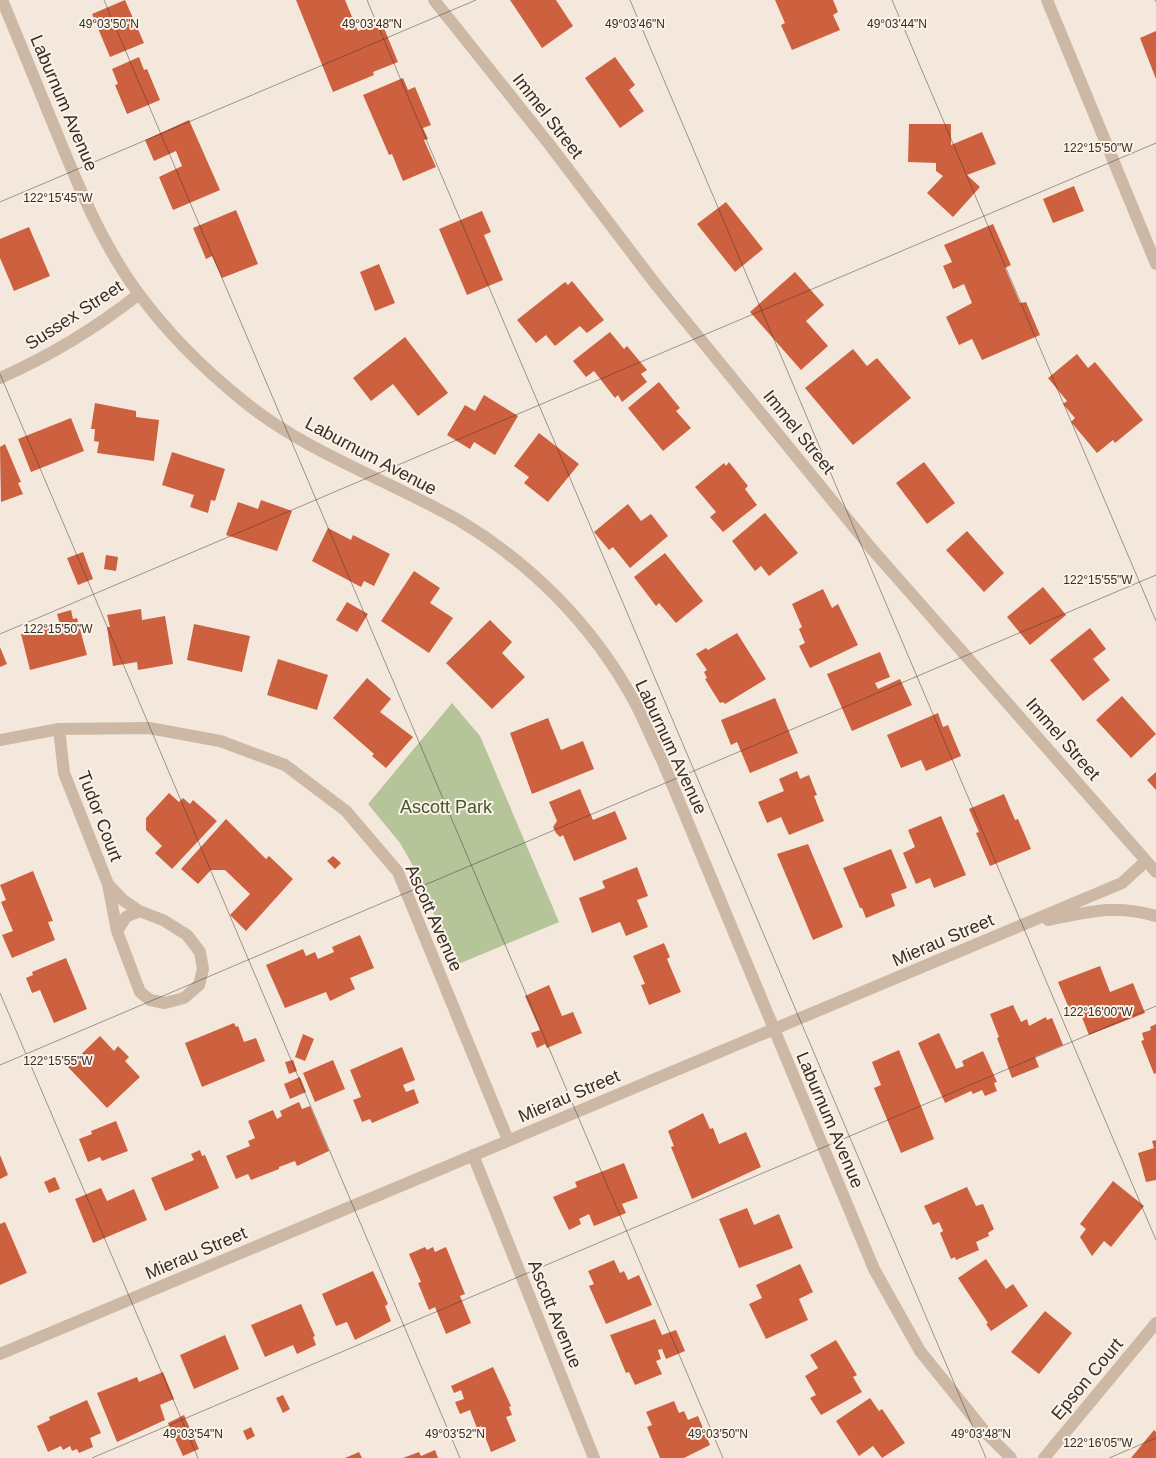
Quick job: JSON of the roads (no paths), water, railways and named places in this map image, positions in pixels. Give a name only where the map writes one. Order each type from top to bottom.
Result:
[{"type":"street","name":"Laburnum Avenue","points":[[2,0],[86,200],[111,252],[139,294],[198,360],[241,400],[278,426],[323,453],[458,520],[498,546],[560,598],[590,633],[633,698],[662,760],[874,1269],[920,1351],[947,1387],[1011,1458]]},
{"type":"street","name":"Immel Street","points":[[434,0],[549,144],[656,286],[871,548],[1156,872]]},
{"type":"street","points":[[1047,0],[1156,264]]},
{"type":"street","name":"Sussex Street","points":[[0,378],[44,358],[116,312],[139,294]]},
{"type":"street","name":"Ascott Avenue","points":[[0,740],[59,729],[149,728],[220,741],[285,765],[346,811],[398,872],[508,1140]]},
{"type":"street","name":"Tudor Court","points":[[59,729],[64,773],[108,884],[117,931],[140,992],[150,1000],[165,1004],[184,998],[199,985],[203,969],[200,952],[187,935],[163,920],[139,911],[123,900],[108,884]]},
{"type":"street","name":"Mierau Street","points":[[0,1354],[1122,883],[1146,861]]},
{"type":"street","points":[[1019,927],[1105,908],[1139,911],[1156,916]]},
{"type":"street","points":[[117,931],[126,917],[139,911]]},
{"type":"street","name":"Ascott Avenue","points":[[473,1155],[594,1458]]},
{"type":"street","name":"Epson Court","points":[[1044,1458],[1156,1323]]},
{"type":"park label","name":"Ascott Park","points":[[446,807]]}]
